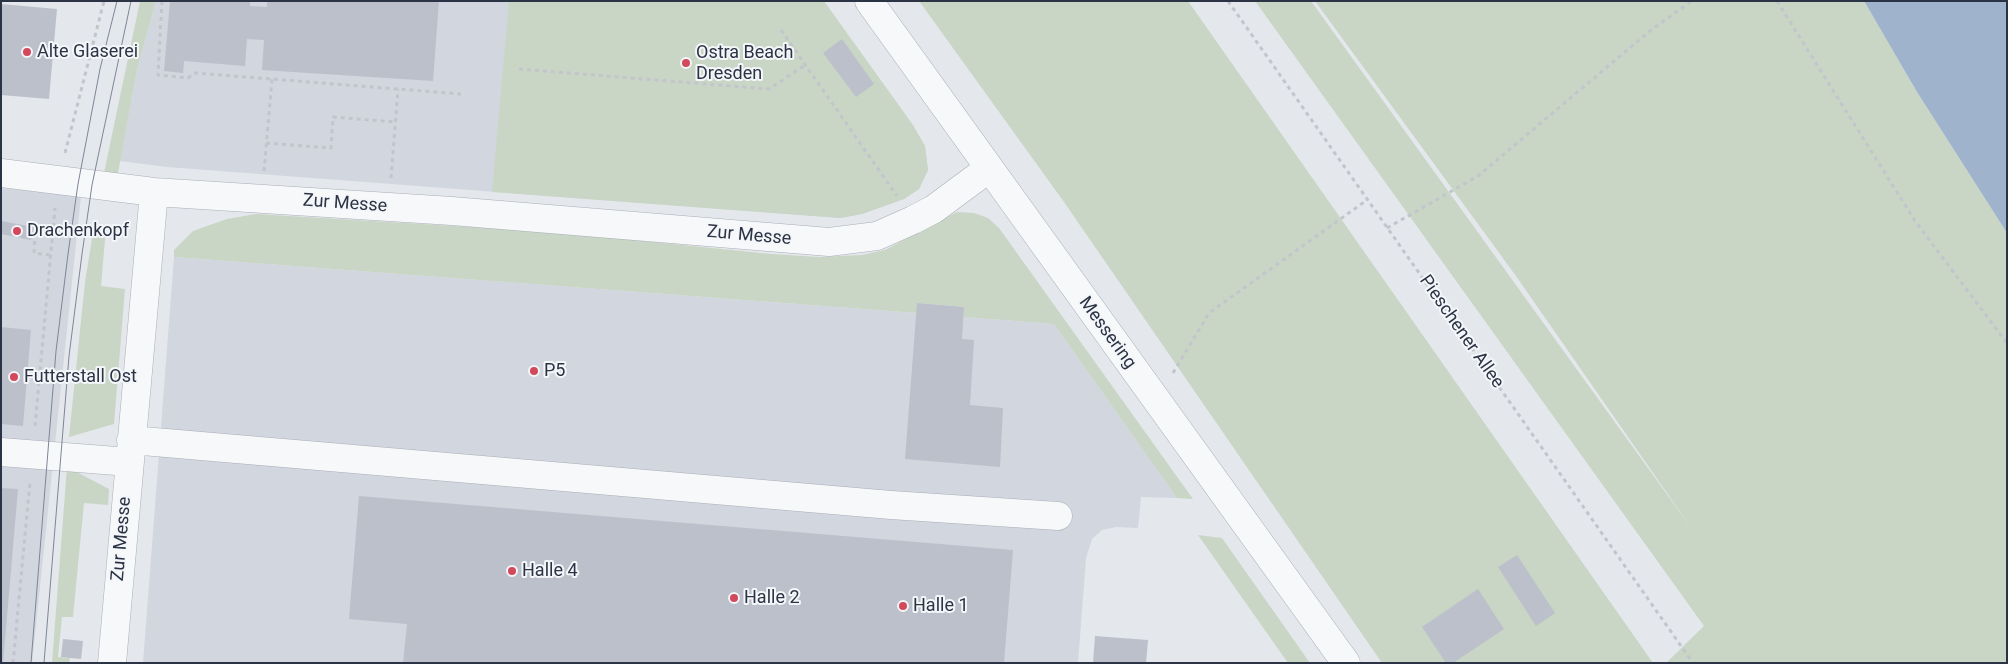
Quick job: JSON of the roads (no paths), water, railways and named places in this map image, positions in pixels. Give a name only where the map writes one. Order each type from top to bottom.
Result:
[{"type":"street","name":"Messering","points":[[869,1],[988,169],[1346,663]]},
{"type":"street","name":"Zur Messe","points":[[112,663],[154,192],[388,207],[829,242],[877,236],[913,220],[934,210],[988,169]]},
{"type":"street","points":[[1,173],[154,192]]},
{"type":"street","points":[[1,452],[32,454],[130,451],[1058,516]]},
{"type":"water","points":[[1864,1],[2007,1],[2007,233],[1917,92]]},
{"type":"tram line","points":[[31,663],[56,351],[68,254],[78,184],[100,69],[117,1]]},
{"type":"tram line","points":[[44,663],[69,356],[82,254],[92,185],[131,1]]},
{"type":"place","name":"Alte Glaserei","points":[[27,52]]},
{"type":"place","name":"Ostra Beach Dresden","points":[[686,63]]},
{"type":"place","name":"Drachenkopf","points":[[17,231]]},
{"type":"place","name":"P5","points":[[534,371]]},
{"type":"place","name":"Futterstall Ost","points":[[14,377]]},
{"type":"place","name":"Halle 4","points":[[512,571]]},
{"type":"place","name":"Halle 2","points":[[734,598]]},
{"type":"place","name":"Halle 1","points":[[903,606]]}]
